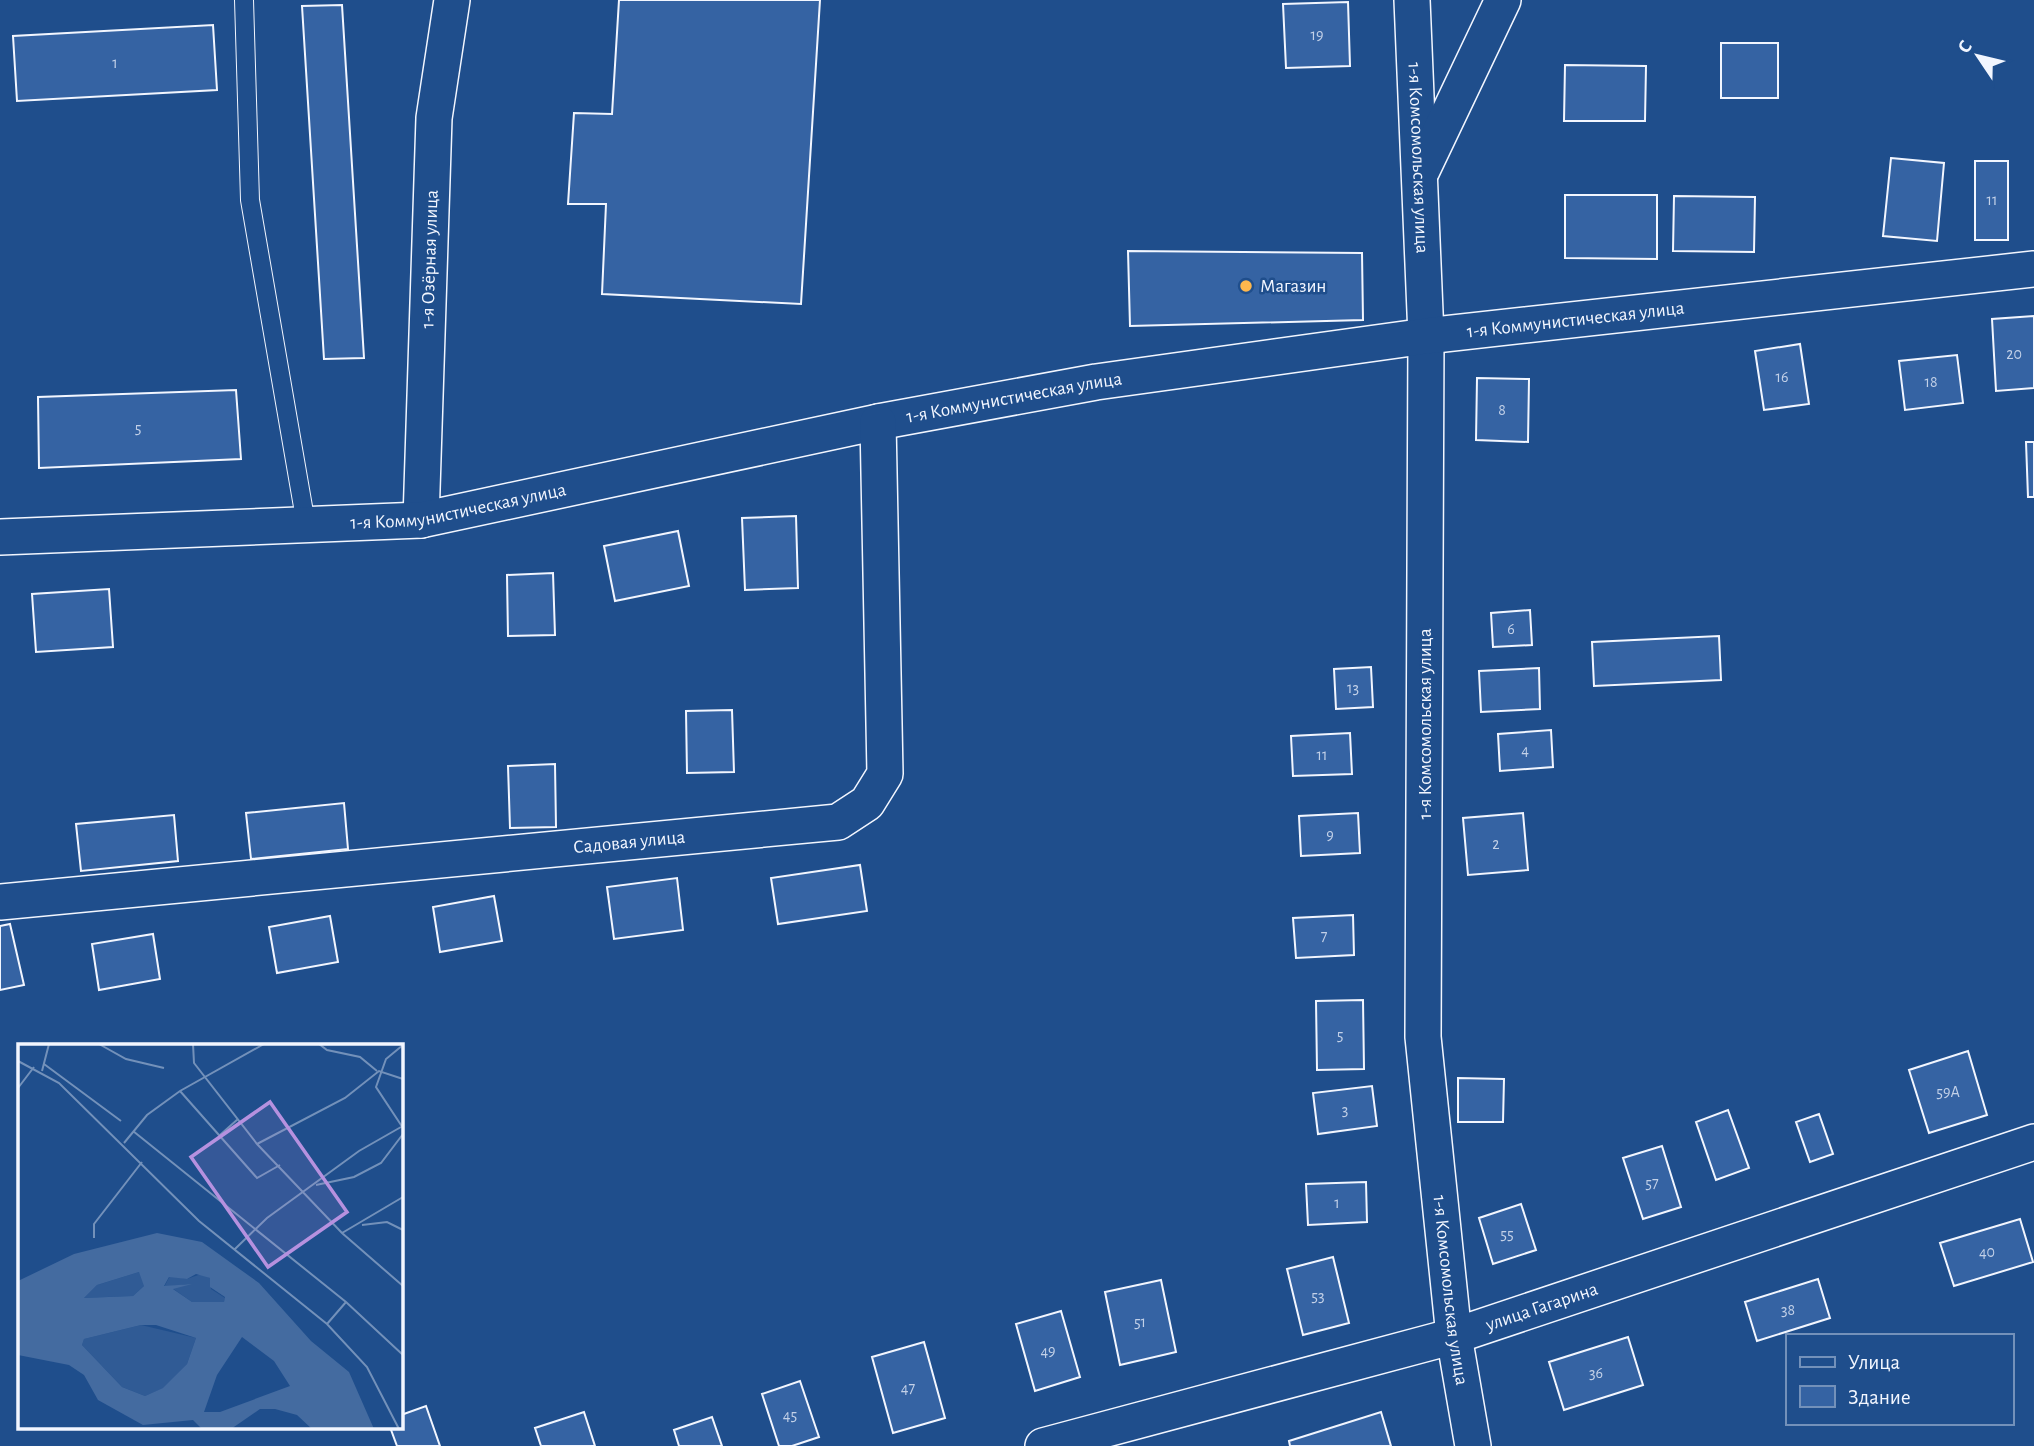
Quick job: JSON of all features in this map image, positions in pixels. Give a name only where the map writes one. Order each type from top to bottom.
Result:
[{"type":"street","name":"1-я Озёрная улица","points":[[421,520],[434,118],[452,0]]},
{"type":"street","name":"1-я Комсомольская улица","points":[[1412,0],[1426,336],[1423,1037],[1454,1336],[1473,1446]]},
{"type":"street","points":[[1419,176],[1503,0]]},
{"type":"street","name":"1-я Коммунистическая улица","points":[[0,537],[421,520],[878,422],[1096,382],[1426,336],[2034,269]]},
{"type":"street","name":"Садовая улица","points":[[0,902],[838,822],[867,803],[885,774],[878,422]]},
{"type":"street","name":"улица Гагарина","points":[[1043,1446],[1454,1336],[2034,1142]]},
{"type":"lane","points":[[244,0],[250,200],[306,524]]},
{"type":"building","points":[[619,0],[820,0],[801,304],[602,294],[606,204],[568,204],[574,113],[612,114]]},
{"type":"building","points":[[1348,2],[1350,66],[1286,68],[1283,4]]},
{"type":"building","points":[[342,5],[364,358],[324,359],[302,6]]},
{"type":"building","points":[[213,25],[217,90],[17,101],[13,36]]},
{"type":"building","points":[[1721,43],[1778,43],[1778,98],[1721,98]]},
{"type":"building","points":[[1565,65],[1646,66],[1645,121],[1564,121]]},
{"type":"building","points":[[1891,158],[1944,163],[1937,241],[1883,236]]},
{"type":"building","points":[[1975,161],[2008,161],[2008,240],[1975,240]]},
{"type":"building","points":[[1565,195],[1657,195],[1657,259],[1565,258]]},
{"type":"building","points":[[1674,196],[1755,197],[1754,252],[1673,251]]},
{"type":"building","name":"Магазин","points":[[1128,251],[1362,253],[1363,320],[1130,326]]},
{"type":"building","points":[[2034,316],[2034,388],[1996,391],[1992,319]]},
{"type":"building","points":[[1800,344],[1809,404],[1764,410],[1755,351]]},
{"type":"building","points":[[1957,355],[1963,403],[1905,410],[1899,361]]},
{"type":"building","points":[[1477,378],[1529,379],[1528,442],[1476,440]]},
{"type":"building","points":[[236,390],[241,459],[39,468],[38,397]]},
{"type":"building","points":[[2026,442],[2034,442],[2034,497],[2028,497]]},
{"type":"building","points":[[796,516],[798,588],[745,590],[742,518]]},
{"type":"building","points":[[678,531],[689,586],[615,601],[604,546]]},
{"type":"building","points":[[553,573],[555,635],[508,636],[507,575]]},
{"type":"building","points":[[109,589],[113,647],[36,652],[32,594]]},
{"type":"building","points":[[1530,610],[1532,645],[1493,647],[1491,613]]},
{"type":"building","points":[[1719,636],[1721,680],[1594,686],[1592,642]]},
{"type":"building","points":[[1371,667],[1373,707],[1336,709],[1334,669]]},
{"type":"building","points":[[1539,668],[1540,709],[1481,712],[1479,671]]},
{"type":"building","points":[[732,710],[734,772],[687,773],[686,711]]},
{"type":"building","points":[[1551,730],[1553,767],[1500,771],[1498,734]]},
{"type":"building","points":[[1350,733],[1352,774],[1293,776],[1291,736]]},
{"type":"building","points":[[555,764],[556,827],[510,828],[508,766]]},
{"type":"building","points":[[344,803],[348,849],[251,859],[246,813]]},
{"type":"building","points":[[1358,813],[1360,853],[1301,856],[1299,816]]},
{"type":"building","points":[[1523,813],[1528,870],[1468,875],[1463,818]]},
{"type":"building","points":[[174,815],[178,861],[81,871],[76,824]]},
{"type":"building","points":[[860,865],[867,911],[778,924],[771,878]]},
{"type":"building","points":[[677,878],[683,930],[614,939],[607,887]]},
{"type":"building","points":[[494,896],[502,941],[440,952],[433,907]]},
{"type":"building","points":[[1353,915],[1354,955],[1296,958],[1293,918]]},
{"type":"building","points":[[330,916],[338,962],[277,973],[269,927]]},
{"type":"building","points":[[10,924],[24,985],[0,990],[0,926]]},
{"type":"building","points":[[153,934],[160,979],[99,990],[92,944]]},
{"type":"building","points":[[1363,1000],[1364,1069],[1317,1070],[1316,1001]]},
{"type":"building","points":[[1968,1051],[1987,1115],[1929,1133],[1909,1070]]},
{"type":"building","points":[[1458,1078],[1504,1079],[1503,1122],[1458,1122]]},
{"type":"building","points":[[1372,1086],[1377,1126],[1318,1134],[1313,1093]]},
{"type":"building","points":[[1728,1110],[1749,1168],[1716,1180],[1696,1122]]},
{"type":"building","points":[[1819,1114],[1833,1154],[1810,1162],[1796,1122]]},
{"type":"building","points":[[1662,1146],[1681,1207],[1643,1219],[1623,1158]]},
{"type":"building","points":[[1366,1182],[1367,1222],[1308,1225],[1306,1184]]},
{"type":"building","points":[[1521,1204],[1536,1250],[1493,1264],[1479,1218]]},
{"type":"building","points":[[2020,1219],[2033,1262],[1954,1286],[1940,1243]]},
{"type":"building","points":[[1333,1257],[1349,1323],[1303,1335],[1287,1269]]},
{"type":"building","points":[[1818,1279],[1830,1318],[1757,1341],[1745,1302]]},
{"type":"building","points":[[1161,1280],[1176,1352],[1120,1365],[1105,1292]]},
{"type":"building","points":[[1061,1311],[1080,1377],[1035,1391],[1016,1324]]},
{"type":"building","points":[[1628,1337],[1643,1385],[1564,1410],[1549,1362]]},
{"type":"building","points":[[924,1342],[945,1418],[893,1433],[872,1357]]},
{"type":"building","points":[[800,1381],[819,1437],[792,1446],[779,1446],[762,1394]]},
{"type":"building","points":[[426,1406],[440,1446],[397,1446],[390,1428],[402,1428],[402,1415]]},
{"type":"building","points":[[584,1412],[595,1446],[541,1446],[535,1428]]},
{"type":"building","points":[[1381,1412],[1391,1446],[1290,1446],[1289,1441]]},
{"type":"building","points":[[712,1417],[722,1446],[679,1446],[674,1430]]},
{"type":"place","name":"Магазин","points":[[1246,286]]}]
